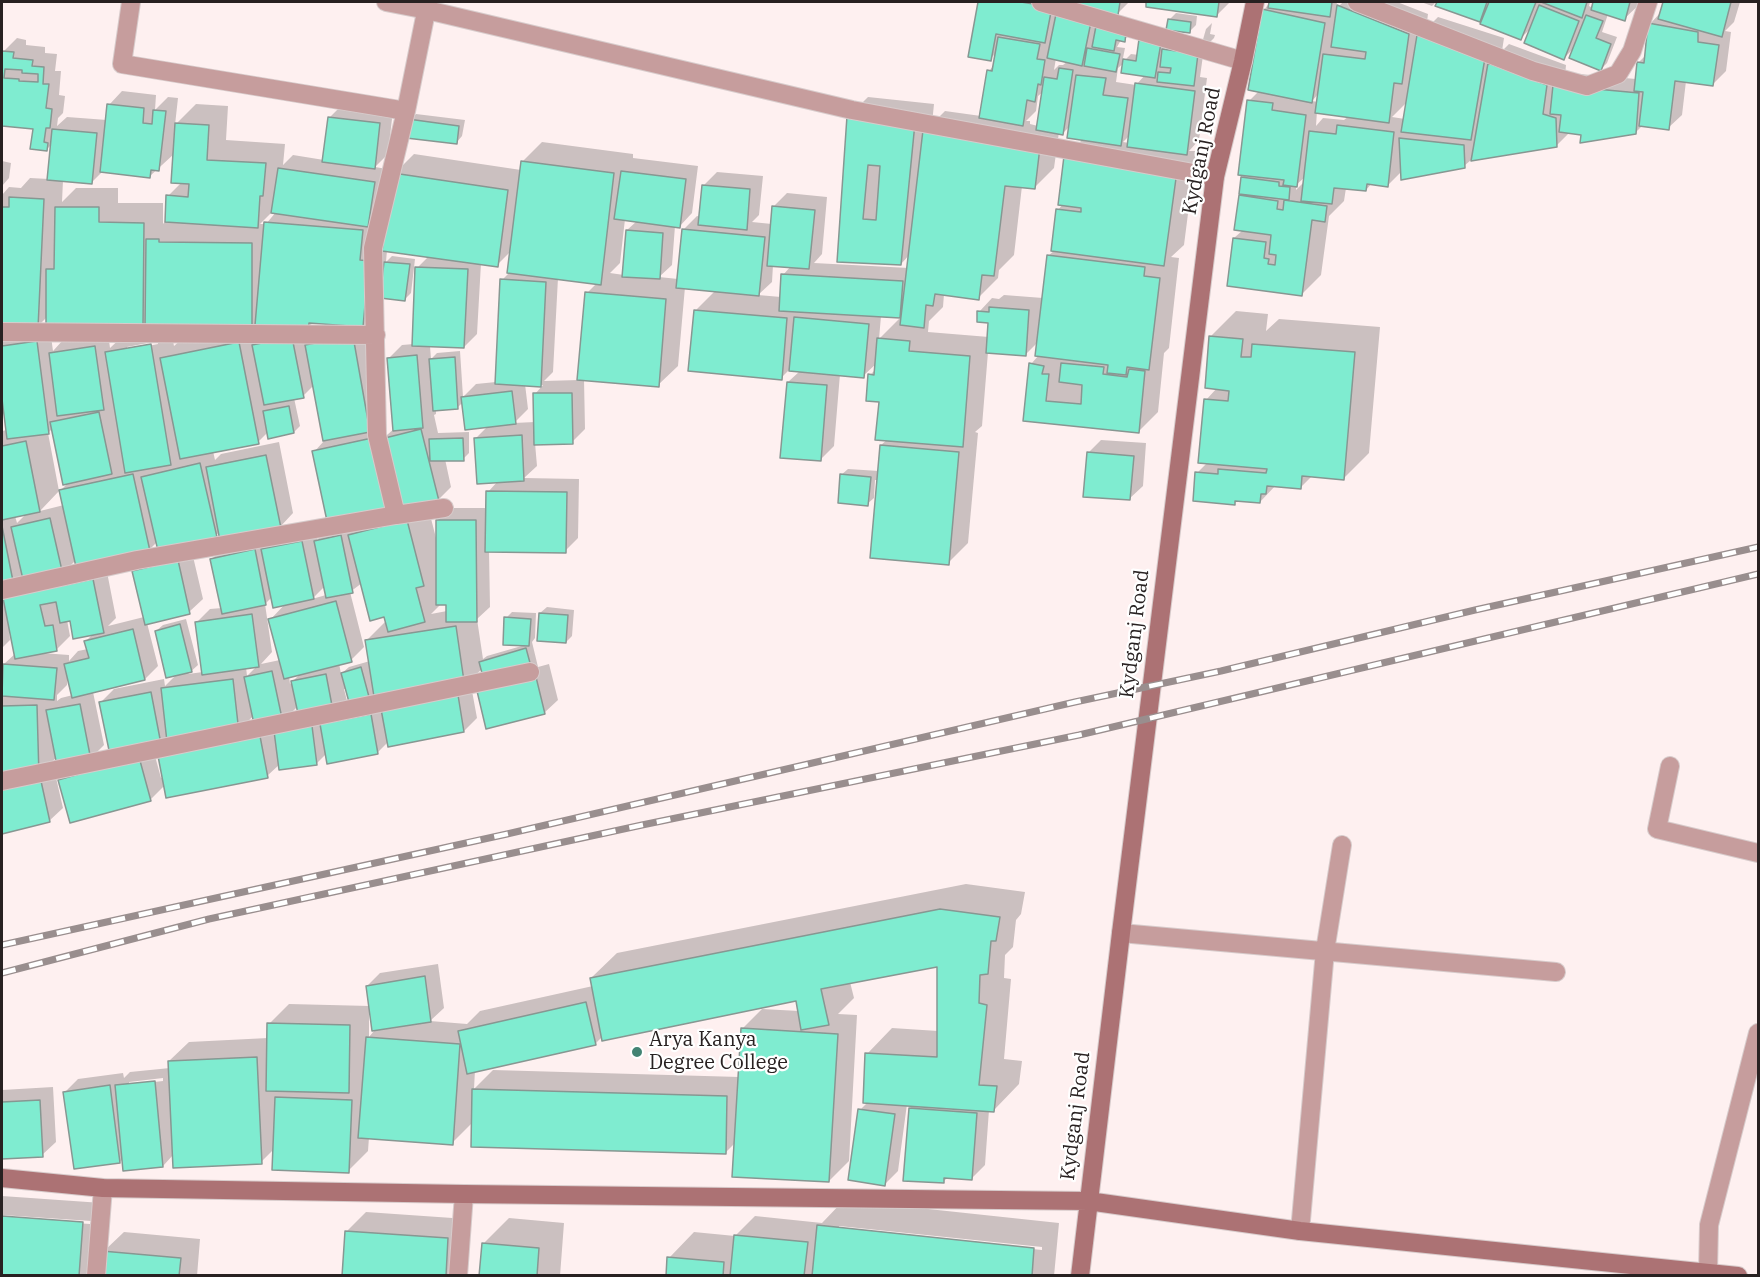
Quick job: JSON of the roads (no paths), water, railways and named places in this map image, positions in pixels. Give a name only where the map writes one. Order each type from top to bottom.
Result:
[{"type":"main road","name":"Kydganj Road","points":[[1080,1275],[1215,177],[1244,62],[1255,2]]},
{"type":"main road","points":[[2,1178],[103,1188],[1088,1201],[1300,1231],[1738,1275]]},
{"type":"street","points":[[131,2],[122,64],[406,111]]},
{"type":"street","points":[[386,2],[428,6],[852,110],[1215,177]]},
{"type":"street","points":[[1041,2],[1244,62]]},
{"type":"street","points":[[1357,2],[1533,71],[1587,86],[1618,74],[1632,51],[1648,2]]},
{"type":"street","points":[[396,515],[377,435],[374,248],[428,6]]},
{"type":"street","points":[[2,332],[376,335]]},
{"type":"street","points":[[2,590],[137,560],[444,508]]},
{"type":"street","points":[[2,781],[530,672]]},
{"type":"street","points":[[1670,766],[1657,829],[1758,853]]},
{"type":"street","points":[[1300,1231],[1325,951],[1342,845]]},
{"type":"street","points":[[1121,933],[1556,972]]},
{"type":"street","points":[[1708,1272],[1708,1225],[1758,1033]]},
{"type":"street","points":[[96,1275],[103,1188]]},
{"type":"street","points":[[459,1275],[464,1194]]},
{"type":"railway","points":[[2,945],[507,834],[1075,702],[1221,671],[1475,610],[1758,547]]},
{"type":"railway","points":[[2,973],[209,919],[642,825],[1079,735],[1758,574]]},
{"type":"place","name":"Arya Kanya Degree College","points":[[637,1052]]}]
